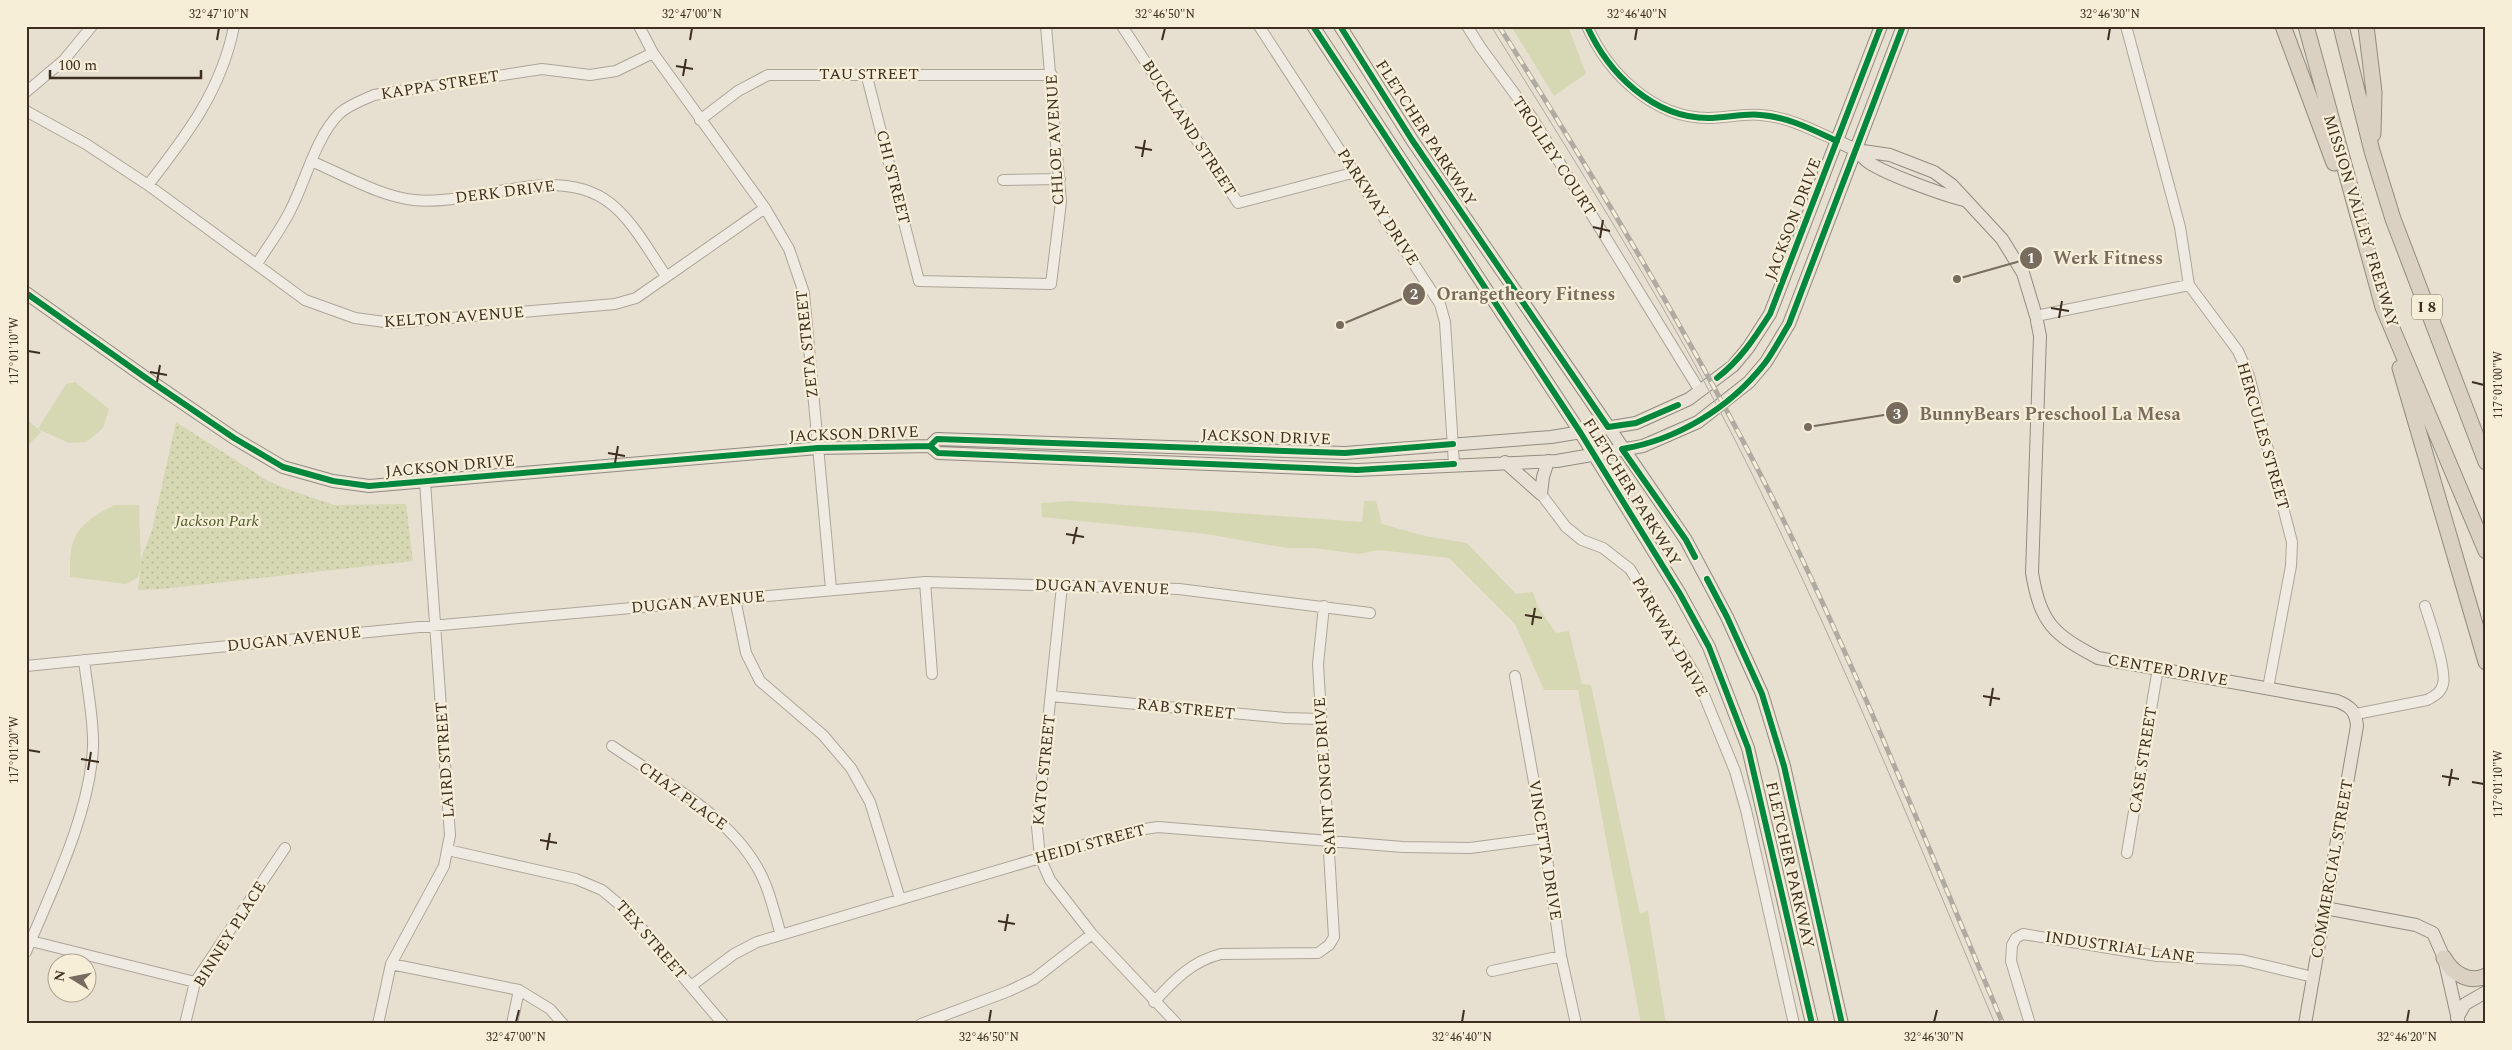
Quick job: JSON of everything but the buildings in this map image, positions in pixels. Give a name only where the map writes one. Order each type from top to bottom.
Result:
[{"type":"highway","points":[[2282,26],[2364,238]]},
{"type":"highway","name":"MISSION VALLEY FREEWAY","points":[[2306,26],[2383,307],[2486,551]]},
{"type":"highway","name":"MISSION VALLEY FREEWAY","points":[[2341,26],[2372,151],[2393,219],[2486,462]]},
{"type":"highway","points":[[2366,26],[2374,92],[2372,151]]},
{"type":"highway","points":[[2383,307],[2486,662]]},
{"type":"highway","points":[[2444,958],[2452,970],[2462,976],[2477,978],[2486,976]]},
{"type":"main road","name":"FLETCHER PARKWAY","points":[[1313,26],[1580,432],[1680,594],[1709,647],[1729,694],[1752,764],[1812,1024]]},
{"type":"main road","name":"FLETCHER PARKWAY","points":[[1340,26],[1412,140],[1686,540],[1727,618],[1762,694],[1784,766],[1842,1024]]},
{"type":"main road","name":"JACKSON DRIVE","points":[[930,446],[936,439],[1345,453],[1453,444],[1518,441],[1636,423],[1661,413],[1689,399],[1733,366],[1748,348],[1770,314],[1881,26]]},
{"type":"main road","name":"JACKSON DRIVE","points":[[26,293],[154,384],[234,438],[283,467],[333,481],[369,486],[818,448],[930,446],[938,453],[1342,469],[1409,468],[1454,464],[1548,461],[1643,446],[1698,422],[1749,382],[1766,362],[1789,324],[1903,26]]},
{"type":"main road","name":"CENTER DRIVE","points":[[1837,141],[1856,150],[1890,155],[1934,172],[1952,185],[2002,239],[2023,273],[2037,319],[2040,336],[2032,573],[2037,602],[2048,623],[2075,646],[2098,658],[2337,701],[2348,705],[2356,714]]},
{"type":"main road","points":[[1505,462],[1541,494],[1548,461]]},
{"type":"main road","name":"COMMERCIAL STREET","points":[[2305,1024],[2357,726],[2356,714]]},
{"type":"main road","points":[[2325,908],[2426,928],[2433,933],[2439,942],[2444,958],[2458,1021]]},
{"type":"main road","points":[[2458,1021],[2465,1004],[2486,992]]},
{"type":"street","points":[[26,92],[64,60],[92,26]]},
{"type":"street","points":[[148,184],[188,134],[208,100],[223,67],[234,26]]},
{"type":"street","name":"ZETA STREET","points":[[639,26],[653,53],[765,208],[789,248],[804,293],[831,589]]},
{"type":"street","name":"CHLOE AVENUE","points":[[1046,26],[1052,75],[1061,202],[1050,284]]},
{"type":"street","name":"BUCKLAND STREET","points":[[1122,26],[1238,203],[1356,172]]},
{"type":"street","name":"PARKWAY DRIVE","points":[[1259,26],[1356,172],[1440,304],[1445,322],[1454,464]]},
{"type":"street","name":"TROLLEY COURT","points":[[1468,26],[1497,71],[1531,116],[1700,391]]},
{"type":"street","name":"CENTER DRIVE","points":[[1588,26],[1608,65],[1642,96],[1677,113],[1707,118],[1766,116],[1802,125],[1837,141]]},
{"type":"street","name":"HERCULES STREET","points":[[2126,26],[2180,227],[2189,285],[2238,351],[2250,376],[2292,542],[2291,566],[2268,688]]},
{"type":"street","name":"KAPPA STREET","points":[[257,264],[291,209],[312,161],[330,127],[341,113],[374,95],[542,69],[590,75],[601,74],[616,71],[653,53]]},
{"type":"street","name":"CHI STREET","points":[[866,74],[919,281],[1050,284]]},
{"type":"street","name":"TAU STREET","points":[[700,120],[738,91],[768,75],[1052,75]]},
{"type":"street","name":"KELTON AVENUE","points":[[26,111],[86,144],[148,184],[305,300],[321,308],[355,318],[392,323],[615,304],[636,298],[765,208]]},
{"type":"street","name":"DERK DRIVE","points":[[312,161],[391,195],[414,200],[442,200],[550,184],[582,188],[600,196],[616,208],[666,276]]},
{"type":"street","points":[[1003,180],[1060,179]]},
{"type":"street","points":[[2037,319],[2189,285]]},
{"type":"street","name":"LAIRD STREET","points":[[378,1024],[390,964],[444,866],[450,835],[425,482]]},
{"type":"street","name":"PARKWAY DRIVE","points":[[1541,494],[1566,527],[1582,540],[1603,548],[1630,569],[1697,678],[1735,771],[1746,810],[1794,1024]]},
{"type":"street","points":[[925,582],[932,674]]},
{"type":"street","name":"DUGAN AVENUE","points":[[26,666],[435,626],[925,582],[1179,589],[1370,613]]},
{"type":"street","name":"KATO STREET","points":[[1062,586],[1037,827],[1040,857],[1050,880],[1092,934],[1154,1002],[1177,1024]]},
{"type":"street","points":[[735,599],[746,653],[760,681],[823,735],[852,768],[870,802],[900,899]]},
{"type":"street","name":"SAINT ONGE DRIVE","points":[[1154,1002],[1179,975],[1208,957],[1221,954],[1318,953],[1329,945],[1334,937],[1318,664],[1324,606]]},
{"type":"street","points":[[2356,714],[2426,700],[2437,695],[2444,683],[2442,666],[2425,606]]},
{"type":"street","points":[[26,952],[29,938],[80,816],[90,784],[93,745],[84,660]]},
{"type":"street","name":"CASE STREET","points":[[2127,853],[2158,668]]},
{"type":"street","name":"VINCETTA DRIVE","points":[[1515,676],[1544,838],[1561,956],[1576,1024]]},
{"type":"street","name":"RAB STREET","points":[[1051,696],[1285,718],[1321,718]]},
{"type":"street","name":"CHAZ PLACE","points":[[612,746],[714,816],[738,837],[761,874],[780,935]]},
{"type":"street","name":"HEIDI STREET","points":[[691,986],[734,954],[757,942],[1131,831],[1158,827],[1329,842],[1470,848],[1544,838]]},
{"type":"street","name":"BINNEY PLACE","points":[[185,1024],[195,982],[285,848]]},
{"type":"street","name":"TEX STREET","points":[[448,850],[576,879],[602,890],[626,910],[723,1024]]},
{"type":"street","points":[[921,1024],[1009,991],[1034,979],[1092,934]]},
{"type":"street","name":"INDUSTRIAL LANE","points":[[2030,1024],[2010,955],[2016,938],[2028,934],[2129,951],[2188,958],[2242,960],[2313,977]]},
{"type":"street","points":[[29,938],[195,982]]},
{"type":"street","points":[[1492,971],[1561,956]]},
{"type":"street","points":[[390,964],[519,990],[550,1009],[562,1024]]},
{"type":"street","points":[[512,1024],[519,990]]},
{"type":"green space","points":[[1511,26],[1568,26],[1586,74],[1554,96]]},
{"type":"green space","points":[[75,382],[109,409],[103,428],[86,442],[69,443],[38,429],[66,384]]},
{"type":"green space","points":[[26,418],[41,432],[26,448]]},
{"type":"green space","name":"Jackson Park","points":[[176,422],[268,481],[287,489],[334,505],[406,504],[413,561],[162,589],[138,590],[142,556],[152,530]]},
{"type":"green space","points":[[1071,501],[1362,522],[1364,501],[1376,501],[1382,524],[1425,536],[1467,543],[1516,594],[1533,592],[1538,607],[1556,633],[1569,631],[1582,684],[1591,685],[1640,914],[1648,911],[1666,1024],[1641,1024],[1578,690],[1544,690],[1515,624],[1449,558],[1379,550],[1358,554],[1314,548],[1287,548],[1206,534],[1042,517],[1041,503]]},
{"type":"green space","points":[[114,505],[139,505],[141,567],[138,577],[126,584],[70,577],[71,550],[78,532],[91,519]]},
{"type":"tram line","points":[[1491,26],[1647,281],[1734,438],[1770,510],[1837,655],[1902,802],[1995,1024]]},
{"type":"railway","points":[[1499,26],[1643,262],[1711,381],[1775,503],[1865,697],[2003,1024]]},
{"type":"cycle path","points":[[1313,26],[1580,432],[1680,594],[1709,647],[1748,748],[1812,1024]]},
{"type":"cycle path","points":[[1340,26],[1412,140],[1608,427],[1636,423],[1678,405]]},
{"type":"cycle path","points":[[1587,26],[1607,60],[1620,76],[1635,90],[1669,110],[1688,116],[1708,118],[1748,115],[1771,116],[1800,125],[1837,141]]},
{"type":"cycle path","points":[[1717,378],[1746,349],[1770,314],[1881,26]]},
{"type":"cycle path","points":[[1695,557],[1686,540],[1622,449],[1663,438],[1701,420],[1736,394],[1765,363],[1789,324],[1903,26]]},
{"type":"cycle path","points":[[26,293],[234,438],[283,467],[333,481],[369,486],[818,448],[930,446],[938,453],[1357,470],[1454,464]]},
{"type":"cycle path","points":[[930,446],[937,439],[1345,453],[1453,444]]},
{"type":"cycle path","points":[[1707,579],[1727,617],[1762,694],[1784,766],[1842,1024]]},
{"type":"place","name":"Werk Fitness","points":[[1957,279]]},
{"type":"place","name":"Orangetheory Fitness","points":[[1340,325]]},
{"type":"place","name":"BunnyBears Preschool La Mesa","points":[[1808,427]]}]
